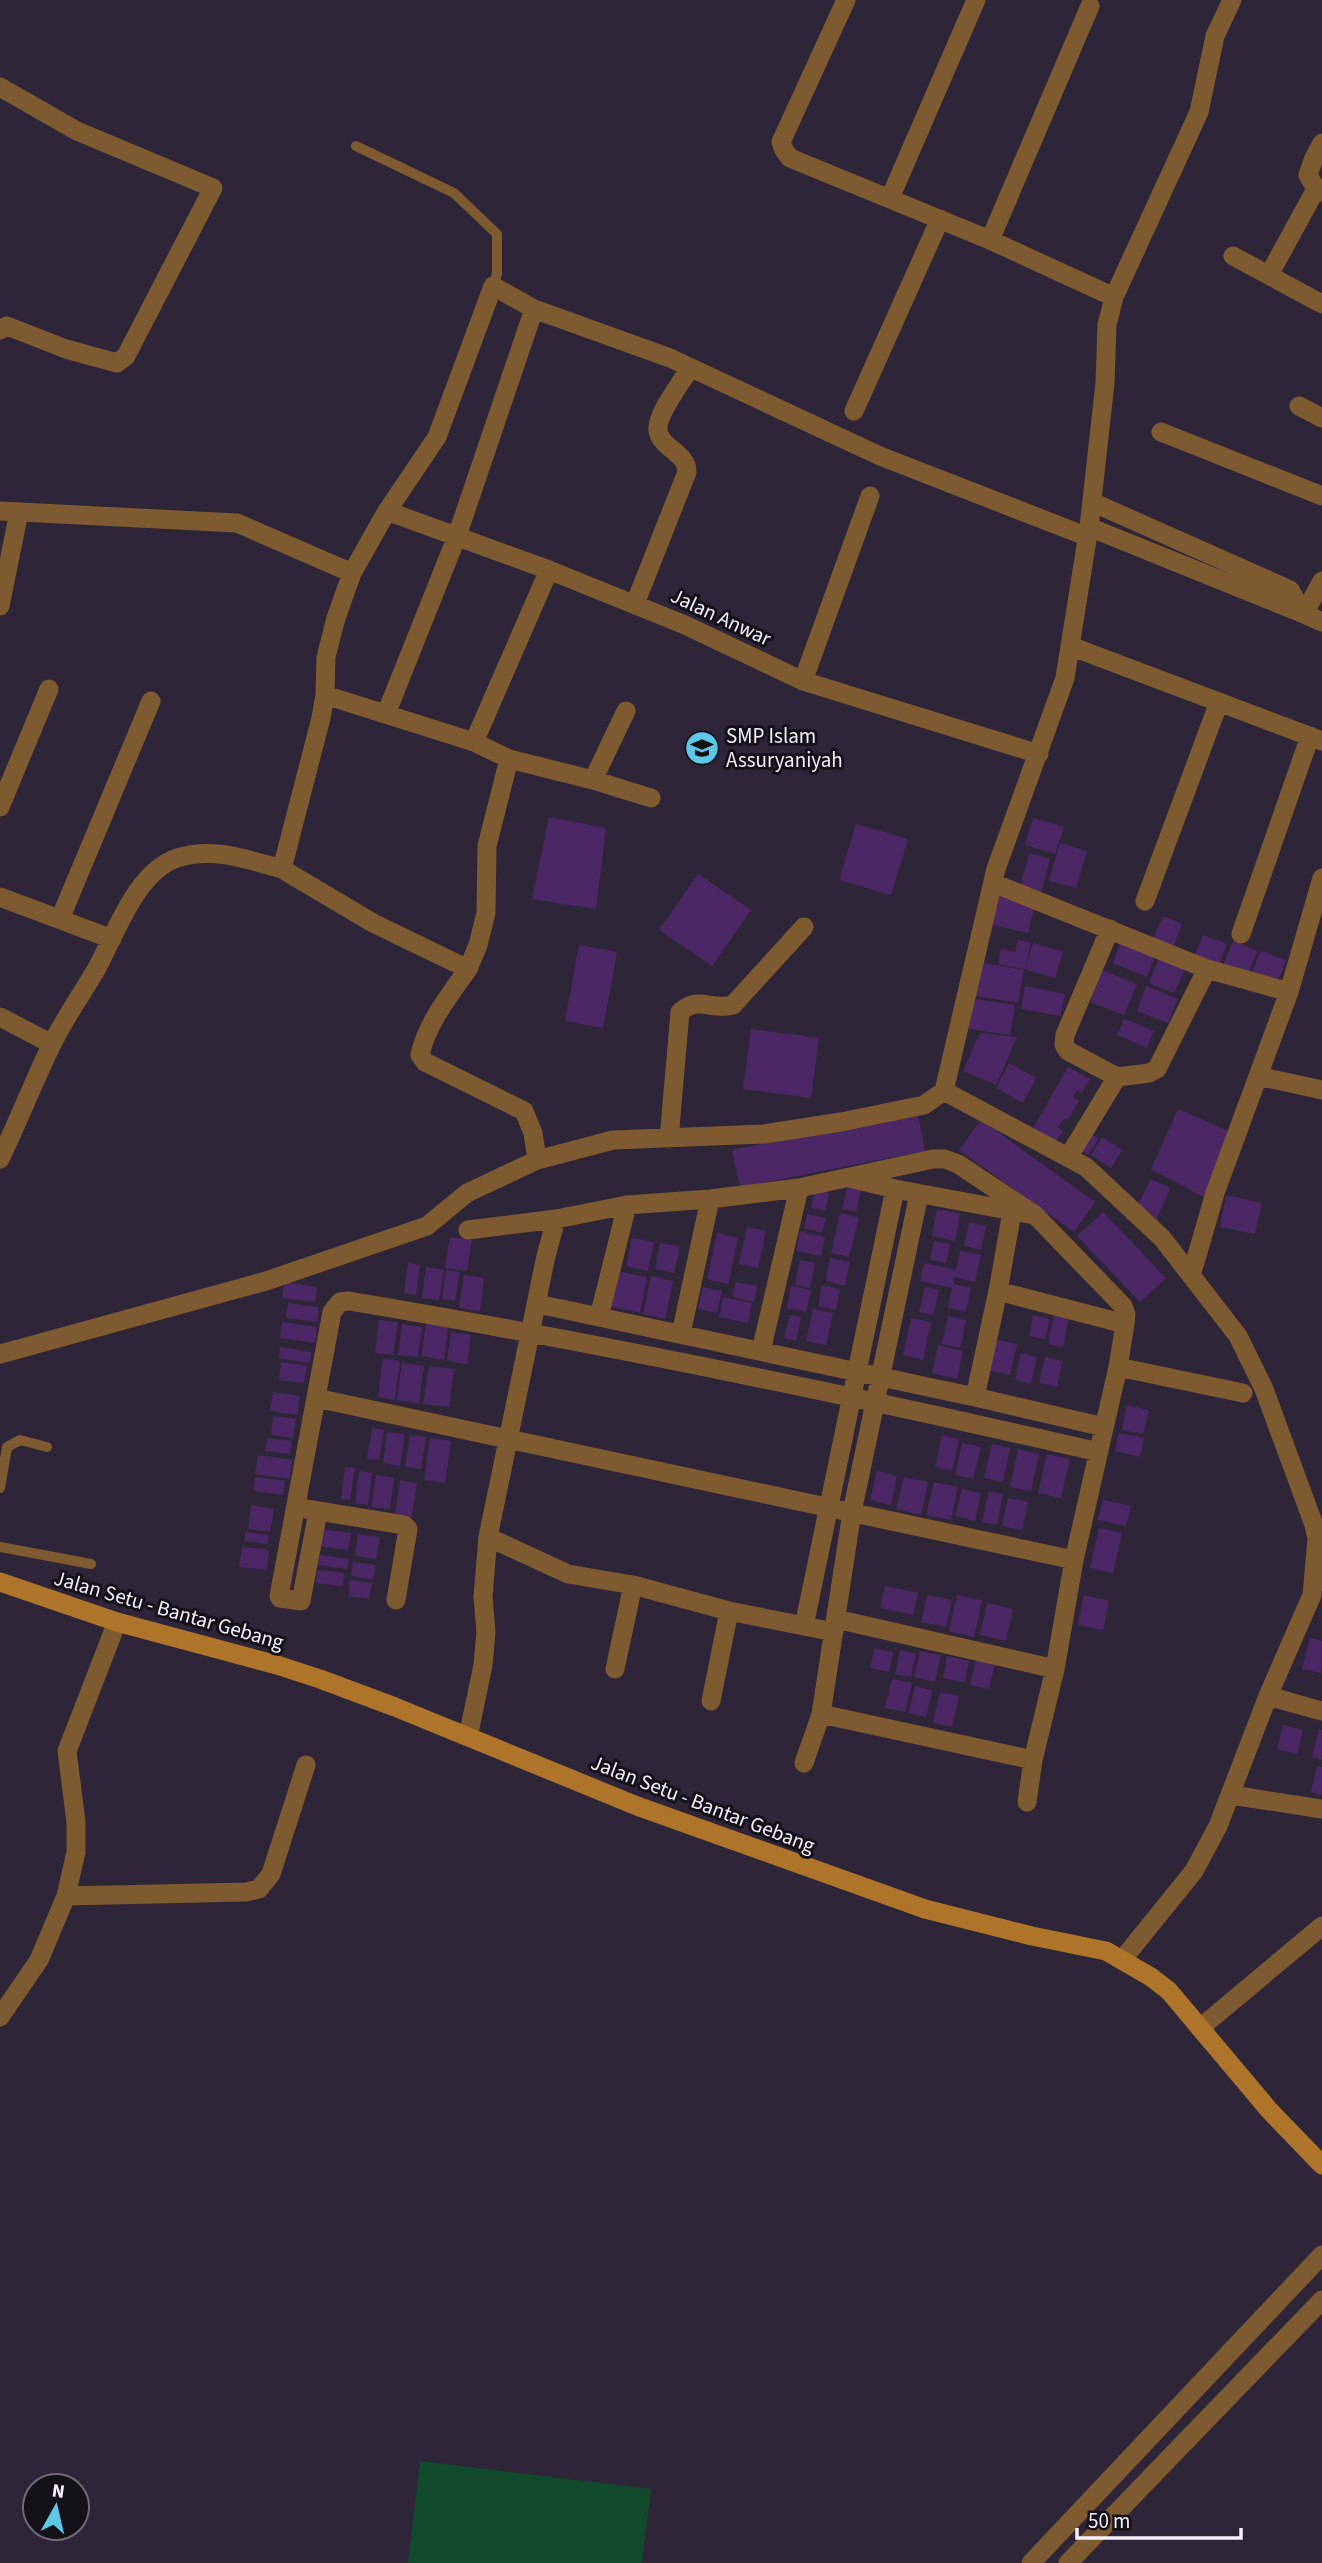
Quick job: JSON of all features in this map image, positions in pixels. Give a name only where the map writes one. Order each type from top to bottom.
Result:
[{"type":"main road","name":"Jalan Setu - Bantar Gebang","points":[[0,1582],[117,1622],[310,1676],[395,1707],[637,1806],[925,1909],[1032,1936],[1106,1951],[1151,1977],[1169,1991],[1269,2110],[1322,2165]]},
{"type":"street","points":[[846,0],[781,142],[783,150],[790,158],[990,240],[1114,297]]},
{"type":"street","points":[[890,198],[976,0]]},
{"type":"street","points":[[0,1354],[266,1280],[427,1226],[467,1193],[537,1160],[613,1140],[764,1134],[841,1122],[924,1105],[944,1091],[996,869],[1065,678],[1089,532],[1105,383],[1107,324],[1114,297],[1199,111],[1215,36],[1232,0]]},
{"type":"street","points":[[990,240],[1090,6]]},
{"type":"street","points":[[0,87],[77,131],[213,188],[126,356],[117,363],[65,349],[2,327]]},
{"type":"street","points":[[1269,275],[1319,190],[1308,175],[1322,143]]},
{"type":"street","points":[[854,411],[940,219]]},
{"type":"street","points":[[1233,256],[1322,304]]},
{"type":"street","points":[[282,869],[325,695],[326,657],[352,573],[387,511],[437,437],[494,286],[534,309],[690,368],[880,456],[1313,618]]},
{"type":"street","points":[[386,714],[457,536],[534,309]]},
{"type":"street","points":[[635,604],[687,472],[684,461],[660,438],[657,429],[660,417],[690,368]]},
{"type":"street","points":[[1299,406],[1322,418]]},
{"type":"street","points":[[1161,432],[1322,496]]},
{"type":"street","points":[[803,681],[870,496]]},
{"type":"street","points":[[1092,502],[1290,590],[1313,618]]},
{"type":"street","name":"Jalan Anwar","points":[[387,511],[635,604],[803,681],[1039,754]]},
{"type":"street","points":[[0,606],[9,512],[237,523],[352,573]]},
{"type":"street","points":[[474,742],[549,570]]},
{"type":"street","points":[[1313,618],[1322,581]]},
{"type":"street","points":[[1070,646],[1316,738],[1241,934]]},
{"type":"street","points":[[0,807],[49,689]]},
{"type":"street","points":[[325,695],[474,742],[509,759],[651,798]]},
{"type":"street","points":[[60,919],[151,701]]},
{"type":"street","points":[[1145,901],[1219,702]]},
{"type":"street","points":[[593,780],[626,711]]},
{"type":"street","points":[[509,759],[487,846],[486,913],[478,945],[468,969],[423,1040],[420,1055],[425,1062],[524,1111],[533,1133],[537,1160]]},
{"type":"street","points":[[0,1159],[52,1044],[132,899],[150,876],[176,858],[226,853],[282,869],[373,923],[468,969]]},
{"type":"street","points":[[1191,1276],[1215,1194],[1289,992],[1322,878]]},
{"type":"street","points":[[993,883],[1208,970],[1289,992]]},
{"type":"street","points":[[0,897],[112,939]]},
{"type":"street","points":[[669,1139],[680,1012],[688,1005],[697,1003],[718,1009],[733,1005],[804,927]]},
{"type":"street","points":[[1110,929],[1064,1045],[1068,1051],[1117,1077],[1149,1073],[1157,1069],[1208,970]]},
{"type":"street","points":[[0,1017],[52,1044]]},
{"type":"street","points":[[1258,1076],[1322,1090]]},
{"type":"street","points":[[1069,1156],[1117,1077]]},
{"type":"street","points":[[944,1091],[1086,1167],[1162,1238],[1238,1336],[1264,1389],[1318,1523],[1312,1595],[1268,1696],[1218,1826],[1194,1871],[1122,1961]]},
{"type":"street","points":[[468,1230],[556,1219],[627,1205],[710,1199],[799,1188],[933,1159],[945,1159],[958,1164],[1035,1215],[1123,1306],[1126,1314],[1118,1367],[1074,1560],[1055,1670],[1033,1760],[1027,1802]]},
{"type":"street","points":[[845,1177],[919,1194],[1035,1215]]},
{"type":"street","points":[[761,1351],[799,1188]]},
{"type":"street","points":[[804,1626],[895,1189]]},
{"type":"street","points":[[804,1763],[821,1714],[852,1512],[919,1194]]},
{"type":"street","points":[[681,1334],[710,1199]]},
{"type":"street","points":[[599,1317],[627,1205]]},
{"type":"street","points":[[975,1396],[1012,1212]]},
{"type":"street","points":[[468,1737],[483,1664],[486,1632],[483,1597],[488,1537],[556,1219]]},
{"type":"street","points":[[998,1291],[1125,1324]]},
{"type":"street","points":[[318,1512],[301,1601],[280,1598],[332,1312],[340,1302],[349,1301],[532,1332],[852,1396],[1099,1452]]},
{"type":"street","points":[[538,1304],[975,1396],[1104,1427]]},
{"type":"street","points":[[1118,1367],[1243,1393]]},
{"type":"street","points":[[316,1398],[1074,1560]]},
{"type":"street","points":[[295,1507],[400,1522],[404,1525],[408,1529],[396,1600]]},
{"type":"street","points":[[488,1537],[568,1574],[633,1585],[729,1611],[804,1626],[835,1625],[1055,1670]]},
{"type":"street","points":[[615,1669],[633,1585]]},
{"type":"street","points":[[711,1701],[729,1611]]},
{"type":"street","points":[[1302,1618],[1322,1623]]},
{"type":"street","points":[[0,2017],[39,1960],[66,1896],[76,1852],[76,1822],[67,1751],[117,1622]]},
{"type":"street","points":[[1268,1696],[1322,1712]]},
{"type":"street","points":[[821,1714],[1033,1760]]},
{"type":"street","points":[[66,1896],[246,1892],[259,1889],[271,1874],[306,1765]]},
{"type":"street","points":[[1231,1795],[1322,1809]]},
{"type":"street","points":[[1200,2028],[1322,1926]]},
{"type":"street","points":[[1031,2563],[1322,2255]]},
{"type":"street","points":[[1068,2563],[1322,2300]]},
{"type":"lane","points":[[356,146],[454,193],[497,234],[497,274],[494,286]]},
{"type":"lane","points":[[0,1488],[7,1447],[20,1440],[47,1447]]},
{"type":"lane","points":[[0,1547],[91,1564]]},
{"type":"green space","points":[[420,2461],[651,2489],[642,2563],[408,2563]]},
{"type":"building","points":[[549,817],[606,828],[596,909],[532,899]]},
{"type":"building","points":[[1033,818],[1064,827],[1055,854],[1025,845]]},
{"type":"building","points":[[856,824],[908,839],[891,895],[839,880]]},
{"type":"building","points":[[1060,843],[1087,851],[1076,888],[1049,881]]},
{"type":"building","points":[[1029,853],[1050,859],[1041,893],[1020,887]]},
{"type":"building","points":[[698,874],[751,910],[712,966],[659,930]]},
{"type":"building","points":[[996,894],[1035,904],[1028,933],[990,924]]},
{"type":"building","points":[[1163,916],[1182,924],[1172,950],[1152,942]]},
{"type":"building","points":[[1203,935],[1227,944],[1218,967],[1194,957]]},
{"type":"building","points":[[1018,940],[1031,942],[1025,969],[998,964],[1001,949],[1015,952]]},
{"type":"building","points":[[1233,941],[1257,951],[1248,975],[1223,965]]},
{"type":"building","points":[[1121,942],[1155,956],[1147,977],[1113,963]]},
{"type":"building","points":[[1033,943],[1063,952],[1055,978],[1025,969]]},
{"type":"building","points":[[579,945],[617,952],[603,1028],[565,1021]]},
{"type":"building","points":[[1261,951],[1286,960],[1276,986],[1250,976]]},
{"type":"building","points":[[1159,958],[1185,969],[1174,993],[1149,983]]},
{"type":"building","points":[[977,962],[1024,970],[1018,1003],[971,995]]},
{"type":"building","points":[[1102,970],[1137,984],[1124,1015],[1090,1002]]},
{"type":"building","points":[[1025,986],[1065,994],[1061,1016],[1021,1009]]},
{"type":"building","points":[[1146,986],[1178,999],[1168,1023],[1137,1011]]},
{"type":"building","points":[[968,998],[1015,1005],[1010,1035],[964,1028]]},
{"type":"building","points":[[1124,1019],[1154,1031],[1147,1048],[1117,1035]]},
{"type":"building","points":[[751,1029],[819,1038],[811,1098],[743,1089]]},
{"type":"building","points":[[980,1033],[1017,1037],[996,1085],[963,1071]]},
{"type":"building","points":[[1009,1063],[1036,1078],[1023,1103],[996,1088]]},
{"type":"building","points":[[1068,1067],[1090,1079],[1082,1093],[1077,1090],[1073,1097],[1079,1101],[1068,1120],[1064,1118],[1058,1128],[1063,1131],[1056,1142],[1033,1128]]},
{"type":"building","points":[[1178,1109],[1230,1132],[1209,1200],[1151,1169]]},
{"type":"building","points":[[918,1114],[925,1151],[740,1187],[732,1150]]},
{"type":"building","points":[[981,1120],[1095,1202],[1074,1232],[959,1150]]},
{"type":"building","points":[[1088,1132],[1099,1138],[1088,1155],[1077,1148]]},
{"type":"building","points":[[1102,1137],[1122,1150],[1111,1168],[1091,1155]]},
{"type":"building","points":[[1150,1179],[1170,1188],[1155,1223],[1137,1208]]},
{"type":"building","points":[[848,1185],[861,1188],[856,1212],[842,1209]]},
{"type":"building","points":[[815,1190],[829,1193],[825,1211],[811,1208]]},
{"type":"building","points":[[1226,1195],[1262,1203],[1255,1234],[1220,1227]]},
{"type":"building","points":[[937,1209],[960,1214],[955,1241],[932,1236]]},
{"type":"building","points":[[1103,1212],[1166,1278],[1140,1302],[1077,1236]]},
{"type":"building","points":[[840,1213],[859,1218],[849,1257],[831,1253]]},
{"type":"building","points":[[807,1214],[826,1218],[822,1233],[804,1228]]},
{"type":"building","points":[[969,1222],[986,1226],[981,1250],[964,1246]]},
{"type":"building","points":[[747,1227],[766,1231],[758,1268],[739,1264]]},
{"type":"building","points":[[800,1231],[825,1237],[821,1256],[796,1251]]},
{"type":"building","points":[[717,1233],[738,1238],[728,1284],[707,1279]]},
{"type":"building","points":[[450,1237],[472,1240],[467,1271],[445,1268]]},
{"type":"building","points":[[632,1238],[654,1242],[648,1271],[626,1266]]},
{"type":"building","points":[[934,1241],[950,1244],[946,1263],[930,1260]]},
{"type":"building","points":[[660,1243],[680,1247],[674,1273],[655,1269]]},
{"type":"building","points":[[960,1251],[981,1255],[975,1282],[954,1277],[953,1284],[971,1288],[966,1312],[948,1308],[952,1288],[920,1281],[924,1263],[956,1270]]},
{"type":"building","points":[[830,1258],[850,1262],[845,1286],[826,1281]]},
{"type":"building","points":[[800,1260],[815,1263],[810,1288],[795,1284]]},
{"type":"building","points":[[408,1263],[420,1265],[416,1295],[404,1293]]},
{"type":"building","points":[[426,1267],[444,1270],[439,1300],[422,1298]]},
{"type":"building","points":[[446,1270],[460,1272],[455,1301],[442,1299]]},
{"type":"building","points":[[617,1271],[647,1277],[640,1313],[609,1306]]},
{"type":"building","points":[[464,1275],[484,1278],[480,1311],[459,1308]]},
{"type":"building","points":[[651,1276],[673,1281],[665,1319],[643,1314]]},
{"type":"building","points":[[284,1282],[317,1287],[315,1302],[282,1298]]},
{"type":"building","points":[[736,1282],[757,1286],[754,1302],[732,1297]]},
{"type":"building","points":[[822,1285],[840,1289],[836,1310],[818,1306]]},
{"type":"building","points":[[791,1286],[811,1290],[806,1312],[787,1308]]},
{"type":"building","points":[[703,1287],[722,1291],[717,1313],[698,1309]]},
{"type":"building","points":[[925,1287],[939,1290],[933,1315],[919,1312]]},
{"type":"building","points":[[723,1297],[752,1303],[748,1323],[719,1317]]},
{"type":"building","points":[[288,1303],[319,1307],[317,1322],[286,1318]]},
{"type":"building","points":[[813,1309],[833,1313],[826,1345],[806,1341]]},
{"type":"building","points":[[1055,1309],[1070,1312],[1063,1347],[1048,1344]]},
{"type":"building","points":[[790,1315],[801,1317],[796,1341],[784,1338]]},
{"type":"building","points":[[1033,1315],[1050,1319],[1045,1339],[1029,1336]]},
{"type":"building","points":[[948,1316],[966,1320],[960,1348],[942,1344]]},
{"type":"building","points":[[911,1318],[931,1322],[923,1360],[903,1355]]},
{"type":"building","points":[[379,1320],[398,1322],[393,1355],[375,1353]]},
{"type":"building","points":[[282,1322],[317,1327],[315,1343],[280,1338]]},
{"type":"building","points":[[426,1323],[448,1327],[444,1360],[421,1356]]},
{"type":"building","points":[[402,1324],[422,1327],[418,1357],[398,1355]]},
{"type":"building","points":[[451,1332],[471,1335],[467,1364],[447,1361]]},
{"type":"building","points":[[994,1339],[1017,1344],[1010,1375],[987,1370]]},
{"type":"building","points":[[938,1345],[963,1351],[957,1379],[932,1373]]},
{"type":"building","points":[[280,1347],[311,1352],[310,1363],[279,1358]]},
{"type":"building","points":[[1021,1353],[1037,1357],[1031,1384],[1015,1380]]},
{"type":"building","points":[[1045,1357],[1062,1361],[1057,1387],[1039,1383]]},
{"type":"building","points":[[383,1358],[400,1361],[395,1400],[378,1397]]},
{"type":"building","points":[[281,1362],[307,1366],[304,1383],[279,1380]]},
{"type":"building","points":[[402,1363],[424,1366],[419,1403],[397,1400]]},
{"type":"building","points":[[429,1366],[454,1369],[449,1407],[423,1404]]},
{"type":"building","points":[[273,1392],[300,1396],[297,1415],[270,1411]]},
{"type":"building","points":[[1127,1405],[1149,1410],[1143,1434],[1122,1430]]},
{"type":"building","points":[[273,1416],[296,1419],[293,1438],[271,1435]]},
{"type":"building","points":[[372,1428],[384,1430],[379,1460],[367,1459]]},
{"type":"building","points":[[387,1432],[405,1434],[400,1466],[383,1463]]},
{"type":"building","points":[[1119,1433],[1144,1438],[1140,1457],[1115,1451]]},
{"type":"building","points":[[410,1435],[426,1437],[421,1469],[405,1467]]},
{"type":"building","points":[[942,1435],[959,1439],[952,1471],[935,1467]]},
{"type":"building","points":[[267,1438],[292,1441],[290,1454],[265,1451]]},
{"type":"building","points":[[430,1438],[451,1441],[445,1483],[424,1480]]},
{"type":"building","points":[[962,1443],[981,1447],[973,1479],[955,1475]]},
{"type":"building","points":[[992,1444],[1010,1448],[1003,1482],[984,1478]]},
{"type":"building","points":[[1018,1449],[1039,1454],[1031,1491],[1010,1487]]},
{"type":"building","points":[[1047,1454],[1070,1459],[1061,1498],[1038,1493]]},
{"type":"building","points":[[258,1455],[292,1460],[290,1479],[255,1474]]},
{"type":"building","points":[[345,1467],[355,1468],[350,1500],[341,1499]]},
{"type":"building","points":[[359,1471],[372,1473],[368,1505],[355,1503]]},
{"type":"building","points":[[877,1471],[897,1476],[891,1505],[870,1500]]},
{"type":"building","points":[[376,1475],[394,1478],[390,1509],[371,1507]]},
{"type":"building","points":[[255,1477],[285,1481],[283,1495],[254,1491]]},
{"type":"building","points":[[904,1477],[928,1482],[921,1515],[896,1509]]},
{"type":"building","points":[[400,1480],[417,1483],[412,1517],[395,1515]]},
{"type":"building","points":[[934,1482],[958,1487],[951,1520],[926,1515]]},
{"type":"building","points":[[962,1489],[981,1493],[975,1521],[955,1516]]},
{"type":"building","points":[[989,1491],[1003,1494],[997,1525],[982,1522]]},
{"type":"building","points":[[1008,1498],[1028,1502],[1022,1530],[1002,1526]]},
{"type":"building","points":[[1103,1500],[1131,1506],[1126,1526],[1098,1520]]},
{"type":"building","points":[[251,1505],[274,1509],[270,1532],[248,1529]]},
{"type":"building","points":[[1099,1528],[1122,1533],[1113,1573],[1090,1568]]},
{"type":"building","points":[[320,1529],[351,1533],[348,1550],[317,1546]]},
{"type":"building","points":[[246,1532],[269,1535],[267,1544],[244,1541]]},
{"type":"building","points":[[358,1534],[380,1537],[376,1559],[355,1556]]},
{"type":"building","points":[[242,1547],[269,1550],[267,1570],[239,1567]]},
{"type":"building","points":[[320,1555],[349,1559],[347,1569],[318,1565]]},
{"type":"building","points":[[353,1562],[376,1565],[373,1580],[351,1576]]},
{"type":"building","points":[[318,1570],[344,1573],[343,1586],[316,1583]]},
{"type":"building","points":[[350,1580],[372,1583],[369,1599],[348,1596]]},
{"type":"building","points":[[885,1586],[918,1593],[913,1615],[880,1608]]},
{"type":"building","points":[[927,1595],[952,1600],[946,1627],[921,1622]]},
{"type":"building","points":[[957,1595],[982,1600],[974,1637],[949,1631]]},
{"type":"building","points":[[1084,1595],[1109,1601],[1103,1630],[1078,1625]]},
{"type":"building","points":[[987,1603],[1013,1609],[1006,1641],[980,1635]]},
{"type":"building","points":[[1310,1638],[1322,1641],[1321,1673],[1302,1669]]},
{"type":"building","points":[[875,1648],[893,1652],[889,1672],[870,1668]]},
{"type":"building","points":[[900,1650],[916,1654],[911,1677],[895,1674]]},
{"type":"building","points":[[920,1651],[941,1655],[935,1682],[914,1677]]},
{"type":"building","points":[[977,1655],[996,1659],[989,1689],[970,1685]]},
{"type":"building","points":[[947,1656],[969,1661],[965,1682],[943,1678]]},
{"type":"building","points":[[892,1679],[912,1683],[905,1712],[885,1708]]},
{"type":"building","points":[[915,1686],[932,1690],[926,1717],[909,1713]]},
{"type":"building","points":[[940,1692],[959,1696],[952,1727],[933,1723]]},
{"type":"building","points":[[1283,1725],[1303,1730],[1297,1754],[1277,1749]]},
{"type":"building","points":[[1319,1729],[1322,1730],[1322,1760],[1312,1757]]},
{"type":"building","points":[[1317,1766],[1322,1767],[1322,1795],[1311,1792]]},
{"type":"place","name":"SMP Islam Assuryaniyah","points":[[702,748]]}]
